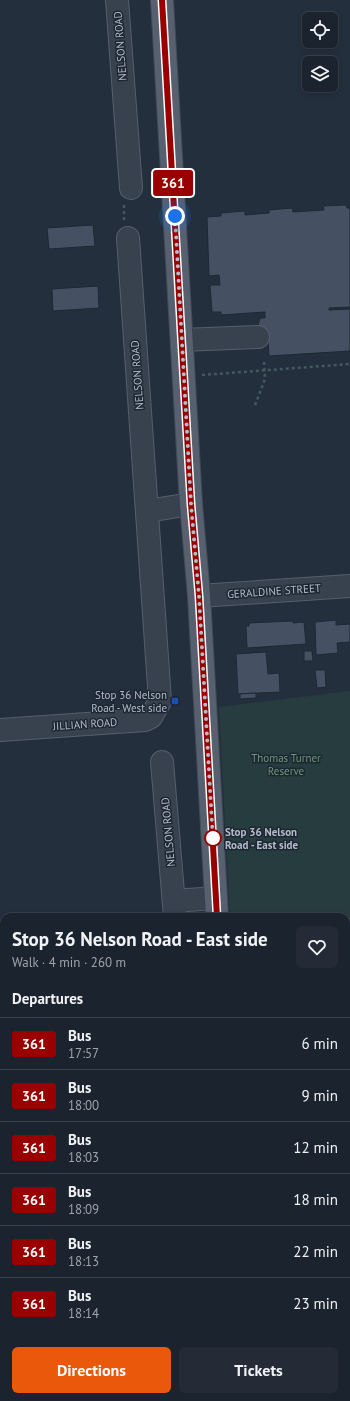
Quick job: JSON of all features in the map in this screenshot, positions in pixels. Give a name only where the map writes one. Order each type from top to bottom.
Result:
[{"type":"main road","name":"NELSON ROAD","points":[[162,0],[191,504],[199,596],[217,907]]},
{"type":"street","name":"NELSON ROAD","points":[[117,0],[128,193]]},
{"type":"street","name":"NELSON ROAD","points":[[126,229],[160,701]]},
{"type":"street","points":[[182,340],[258,337]]},
{"type":"street","points":[[146,511],[191,504]]},
{"type":"street","name":"GERALDINE STREET","points":[[199,596],[350,586]]},
{"type":"street","name":"JILLIAN ROAD","points":[[0,730],[144,720],[152,717],[160,701]]},
{"type":"street","name":"NELSON ROAD","points":[[162,762],[174,909],[217,907]]},
{"type":"path","points":[[126,229],[128,193]]},
{"type":"path","points":[[255,405],[265,378],[264,362]]},
{"type":"path","points":[[200,375],[350,364]]},
{"type":"green space","name":"Thomas Turner Reserve","points":[[350,691],[350,913],[230,913],[219,707]]},
{"type":"building","points":[[346,205],[347,208],[350,208],[350,307],[329,308],[329,310],[350,309],[350,351],[269,356],[268,339],[258,330],[260,318],[265,318],[265,312],[221,315],[221,312],[212,312],[210,285],[220,285],[219,275],[209,276],[207,217],[221,216],[221,213],[245,211],[245,215],[269,213],[269,210],[292,208],[293,212],[324,210],[323,206]]},
{"type":"building","points":[[93,225],[95,246],[49,249],[47,228]]},
{"type":"building","points":[[98,286],[99,308],[53,311],[52,289]]},
{"type":"building","points":[[336,620],[336,625],[350,624],[350,642],[337,643],[338,653],[316,655],[315,622]]},
{"type":"building","points":[[293,621],[293,623],[304,622],[306,644],[247,648],[246,626],[249,626],[249,623]]},
{"type":"building","points":[[304,651],[312,651],[313,661],[304,661]]},
{"type":"building","points":[[266,652],[268,674],[279,673],[280,692],[238,694],[236,654]]},
{"type":"building","points":[[315,670],[325,670],[326,687],[317,688]]},
{"type":"building","points":[[256,693],[256,698],[240,699],[240,694]]},
{"type":"bus line","name":"361","points":[[162,0],[191,504],[199,596],[217,913]]},
{"type":"place","name":"Stop 36 Nelson Road - West side","points":[[175,701]]},
{"type":"place","name":"Stop 36 Nelson Road - East side","points":[[213,838]]},
{"type":"route","points":[[175,216],[191,504],[199,596],[213,841],[213,838]]}]
